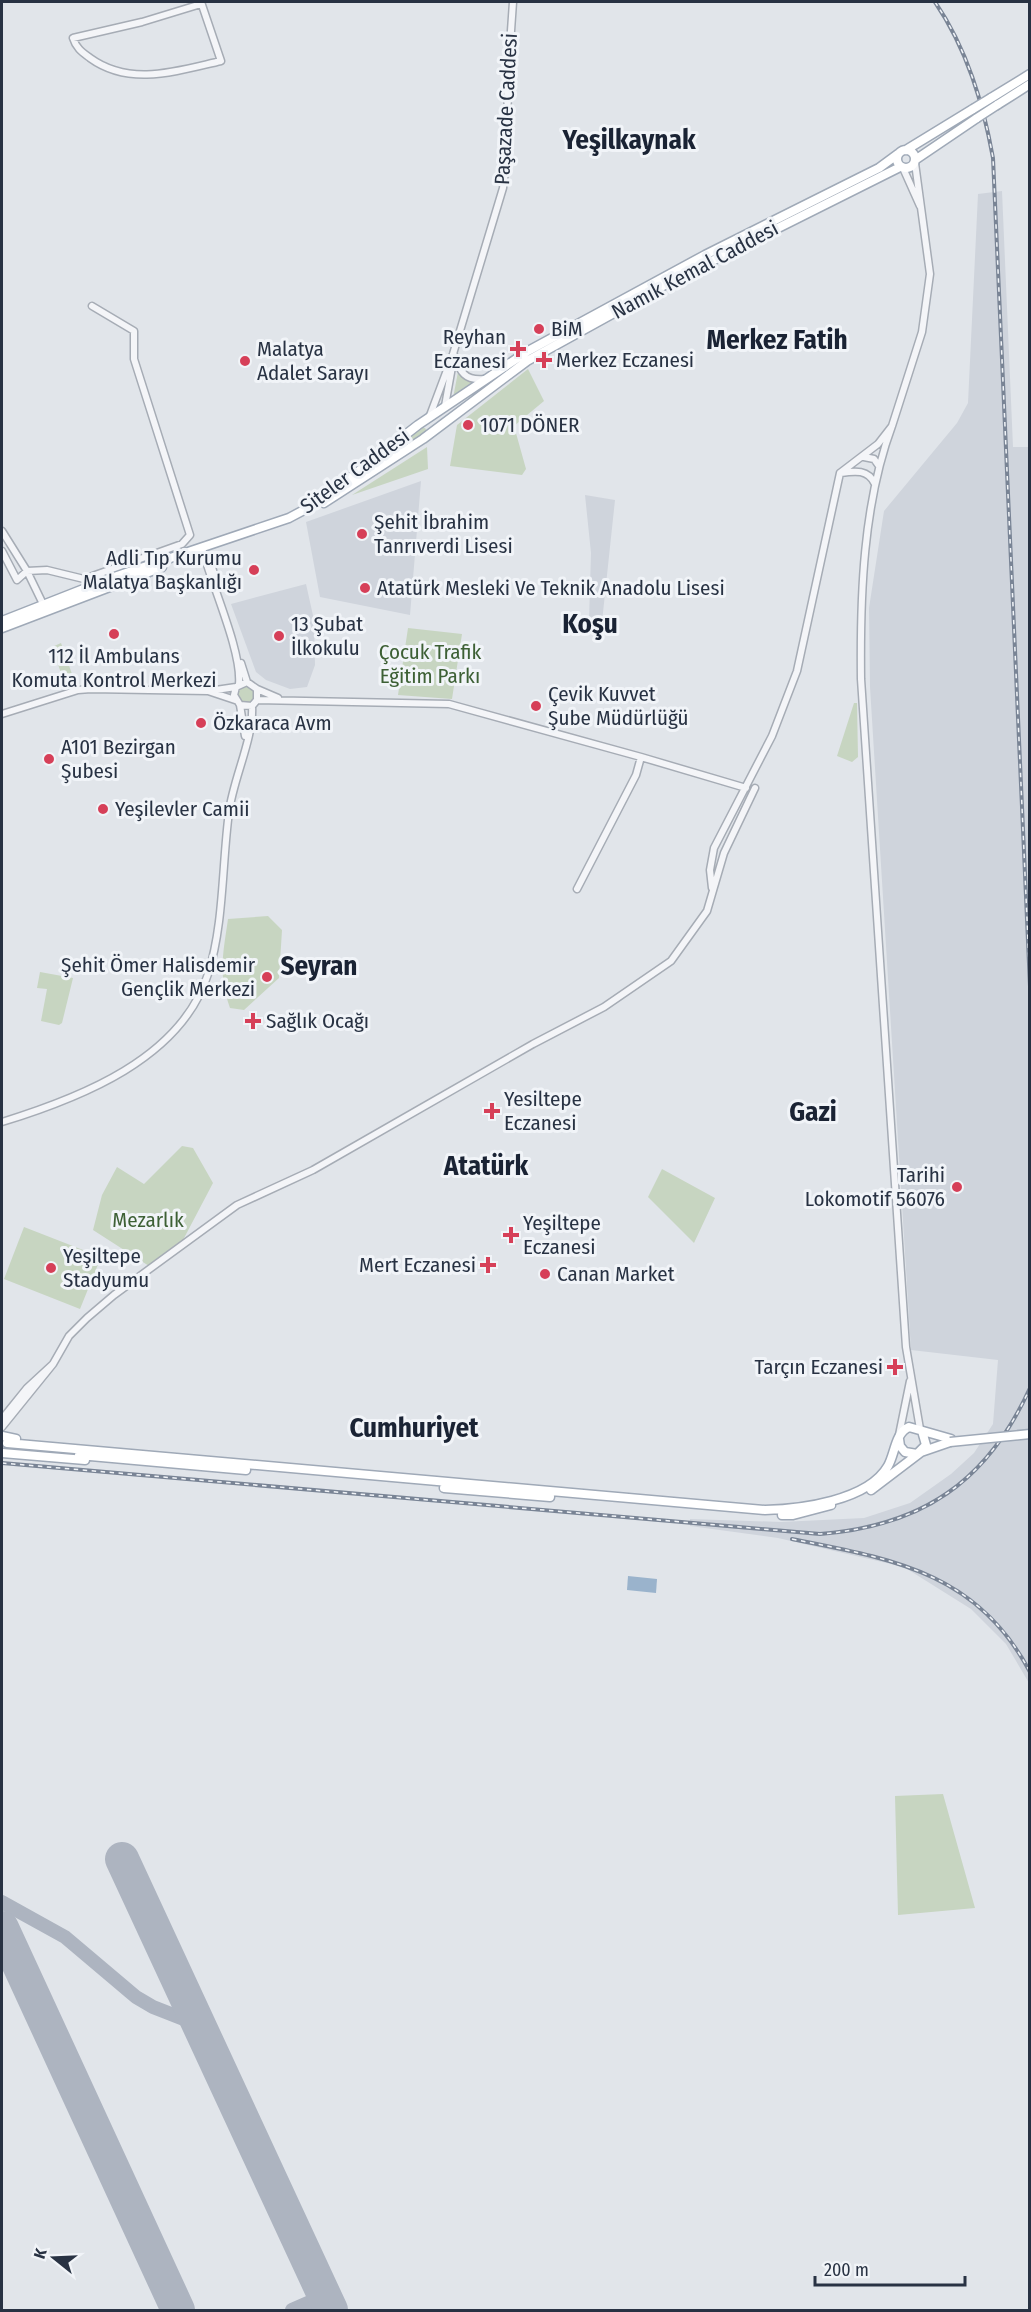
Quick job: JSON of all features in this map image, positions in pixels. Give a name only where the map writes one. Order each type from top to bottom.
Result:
[{"type":"main road","points":[[994,102],[1029,74]]},
{"type":"main road","points":[[975,113],[915,162],[911,168],[902,168],[897,163],[898,154],[1029,84]]},
{"type":"main road","points":[[906,150],[914,154],[915,162]]},
{"type":"main road","name":"Namık Kemal Caddesi","points":[[432,416],[516,358],[556,335],[705,255],[879,168],[898,154]]},
{"type":"main road","name":"Namık Kemal Caddesi","points":[[438,427],[527,361],[560,342],[672,281],[902,168]]},
{"type":"main road","points":[[438,427],[446,406]]},
{"type":"main road","points":[[432,416],[438,427]]},
{"type":"main road","name":"Siteler Caddesi","points":[[2,628],[289,518],[319,502],[432,416]]},
{"type":"main road","name":"Siteler Caddesi","points":[[2,621],[43,604],[279,525],[312,510],[356,485],[438,427]]},
{"type":"main road","points":[[4,1445],[40,1443],[171,1461],[677,1503],[790,1509],[832,1500],[869,1485],[887,1468],[898,1438],[902,1431],[909,1427],[950,1441]]},
{"type":"main road","points":[[4,1445],[745,1514],[793,1515],[821,1509],[869,1491],[921,1452],[926,1440],[920,1429]]},
{"type":"main road","points":[[898,1438],[905,1452],[913,1454],[950,1441],[1029,1432]]},
{"type":"street","name":"Paşazade Caddesi","points":[[432,416],[504,188],[509,137],[507,87],[513,2]]},
{"type":"street","points":[[201,3],[220,61],[166,73],[131,75],[100,65],[78,49],[73,38],[142,22],[201,3]]},
{"type":"street","points":[[915,162],[930,274],[922,332],[879,466],[862,604],[861,679],[898,1247],[911,1377],[920,1429]]},
{"type":"street","points":[[902,168],[920,207]]},
{"type":"street","points":[[2,552],[17,580],[27,571],[47,570],[84,579],[182,544],[190,535],[134,359],[134,331],[92,306]]},
{"type":"street","name":"Paşazade Caddesi","points":[[446,406],[453,354]]},
{"type":"street","points":[[453,354],[465,376],[470,380],[490,378]]},
{"type":"street","points":[[713,889],[710,870],[714,848],[772,736],[797,671],[840,473],[864,457],[892,426]]},
{"type":"street","points":[[864,457],[874,459],[879,466]]},
{"type":"street","points":[[840,473],[864,472],[871,476],[876,486]]},
{"type":"street","points":[[2,531],[27,571],[43,604]]},
{"type":"street","points":[[204,549],[247,682],[281,699]]},
{"type":"street","points":[[204,549],[240,674],[238,702],[246,739]]},
{"type":"street","points":[[2,714],[78,690],[208,691],[238,686],[247,682]]},
{"type":"street","points":[[2,1122],[42,1110],[121,1073],[177,1028],[200,995],[209,972],[219,913],[229,808],[251,724],[252,706],[257,700],[257,689]]},
{"type":"street","points":[[208,691],[252,706]]},
{"type":"street","points":[[257,700],[449,704],[746,788]]},
{"type":"street","points":[[577,889],[636,775],[641,757]]},
{"type":"street","points":[[2,1419],[53,1364],[69,1336],[87,1318],[114,1295],[237,1205],[313,1170],[534,1044],[604,1007],[651,977],[671,961],[707,911],[724,853],[755,788]]},
{"type":"street","points":[[898,1438],[911,1377]]},
{"type":"street","points":[[2,1427],[21,1398]]},
{"type":"shaded area","points":[[1002,191],[1013,447],[1030,447],[1029,1683],[1006,1644],[971,1609],[904,1567],[778,1538],[690,1526],[690,1519],[781,1522],[864,1518],[910,1503],[951,1474],[974,1453],[993,1424],[998,1360],[911,1350],[870,687],[869,608],[884,511],[957,423],[968,403],[978,194]]},
{"type":"shaded area","name":"Şehit İbrahim Tanrıverdi Lisesi","points":[[421,481],[410,615],[320,597],[306,522]]},
{"type":"shaded area","points":[[585,495],[615,500],[602,622],[589,621],[591,553]]},
{"type":"shaded area","name":"13 Şubat İlkokulu","points":[[306,584],[314,620],[315,665],[307,687],[290,689],[266,680],[256,672],[231,604]]},
{"type":"green space","points":[[528,369],[544,401],[514,426],[526,469],[522,475],[450,466],[457,425]]},
{"type":"green space","points":[[458,372],[475,384],[453,398]]},
{"type":"green space","points":[[423,427],[426,429],[425,435],[361,476]]},
{"type":"green space","points":[[427,447],[428,469],[352,495]]},
{"type":"green space","name":"Çocuk Trafik Eğitim Parkı","points":[[408,628],[462,634],[452,699],[398,695]]},
{"type":"green space","points":[[61,643],[72,674],[62,676],[52,647]]},
{"type":"green space","points":[[246,687],[252,689],[254,695],[252,701],[246,703],[240,701],[238,695],[240,689]]},
{"type":"green space","points":[[854,703],[857,703],[858,757],[852,762],[837,756]]},
{"type":"green space","points":[[268,916],[282,930],[279,978],[244,1010],[230,1008],[223,974],[223,954],[228,919]]},
{"type":"green space","points":[[40,972],[73,978],[62,1023],[59,1025],[41,1021],[47,989],[37,988]]},
{"type":"green space","name":"Mezarlık","points":[[182,1146],[193,1148],[213,1183],[183,1240],[149,1266],[93,1230],[102,1195],[117,1167],[144,1184]]},
{"type":"green space","points":[[662,1169],[715,1198],[694,1243],[648,1197]]},
{"type":"green space","points":[[24,1227],[101,1257],[80,1309],[4,1279]]},
{"type":"green space","points":[[943,1794],[975,1908],[898,1915],[895,1796]]},
{"type":"water","points":[[628,1576],[657,1579],[656,1593],[627,1590]]},
{"type":"taxiway","points":[[2,1902],[65,1937],[136,1997],[153,2007],[199,2025]]},
{"type":"taxiway","points":[[292,2310],[324,2296]]},
{"type":"runway","points":[[122,1859],[331,2310]]},
{"type":"runway","points":[[2,1928],[178,2310]]},
{"type":"tunnel","points":[[2,1447],[7,1447]]},
{"type":"railway","points":[[935,2],[965,58],[979,97],[993,158],[1030,986]]},
{"type":"railway","points":[[2,1463],[820,1534],[857,1529],[890,1521],[920,1509],[947,1493],[972,1473],[993,1449],[1013,1421],[1030,1388]]},
{"type":"railway","points":[[792,1539],[864,1554],[897,1564],[929,1576],[958,1591],[985,1612],[1009,1638],[1030,1672]]},
{"type":"place","name":"BiM","points":[[539,329]]},
{"type":"place","name":"Reyhan Eczanesi","points":[[518,349]]},
{"type":"place","name":"Merkez Eczanesi","points":[[544,360]]},
{"type":"place","name":"Malatya Adalet Sarayı","points":[[245,361]]},
{"type":"place","name":"1071 DÖNER","points":[[468,425]]},
{"type":"place","name":"Şehit İbrahim Tanrıverdi Lisesi","points":[[362,534]]},
{"type":"place","name":"Adli Tıp Kurumu Malatya Başkanlığı","points":[[254,570]]},
{"type":"place","name":"Atatürk Mesleki Ve Teknik Anadolu Lisesi","points":[[365,588]]},
{"type":"place","name":"112 İl Ambulans Komuta Kontrol Merkezi","points":[[114,634]]},
{"type":"place","name":"13 Şubat İlkokulu","points":[[279,636]]},
{"type":"place","name":"Çevik Kuvvet Şube Müdürlüğü","points":[[536,706]]},
{"type":"place","name":"Özkaraca Avm","points":[[201,723]]},
{"type":"place","name":"A101 Bezirgan Şubesi","points":[[49,759]]},
{"type":"place","name":"Yeşilevler Camii","points":[[103,809]]},
{"type":"place","name":"Şehit Ömer Halisdemir Gençlik Merkezi","points":[[267,977]]},
{"type":"place","name":"Sağlık Ocağı","points":[[253,1021]]},
{"type":"place","name":"Yesiltepe Eczanesi","points":[[492,1111]]},
{"type":"place","name":"Tarihi Lokomotif 56076","points":[[957,1187]]},
{"type":"place","name":"Yeşiltepe Eczanesi","points":[[511,1235]]},
{"type":"place","name":"Mert Eczanesi","points":[[488,1265]]},
{"type":"place","name":"Yeşiltepe Stadyumu","points":[[51,1268]]},
{"type":"place","name":"Canan Market","points":[[545,1274]]},
{"type":"place","name":"Tarçın Eczanesi","points":[[895,1367]]},
{"type":"district","name":"Yeşilkaynak","points":[[629,140]]},
{"type":"district","name":"Merkez Fatih","points":[[777,340]]},
{"type":"district","name":"Koşu","points":[[590,624]]},
{"type":"district","name":"Seyran","points":[[319,966]]},
{"type":"district","name":"Gazi","points":[[813,1112]]},
{"type":"district","name":"Atatürk","points":[[486,1166]]},
{"type":"district","name":"Cumhuriyet","points":[[414,1428]]}]
